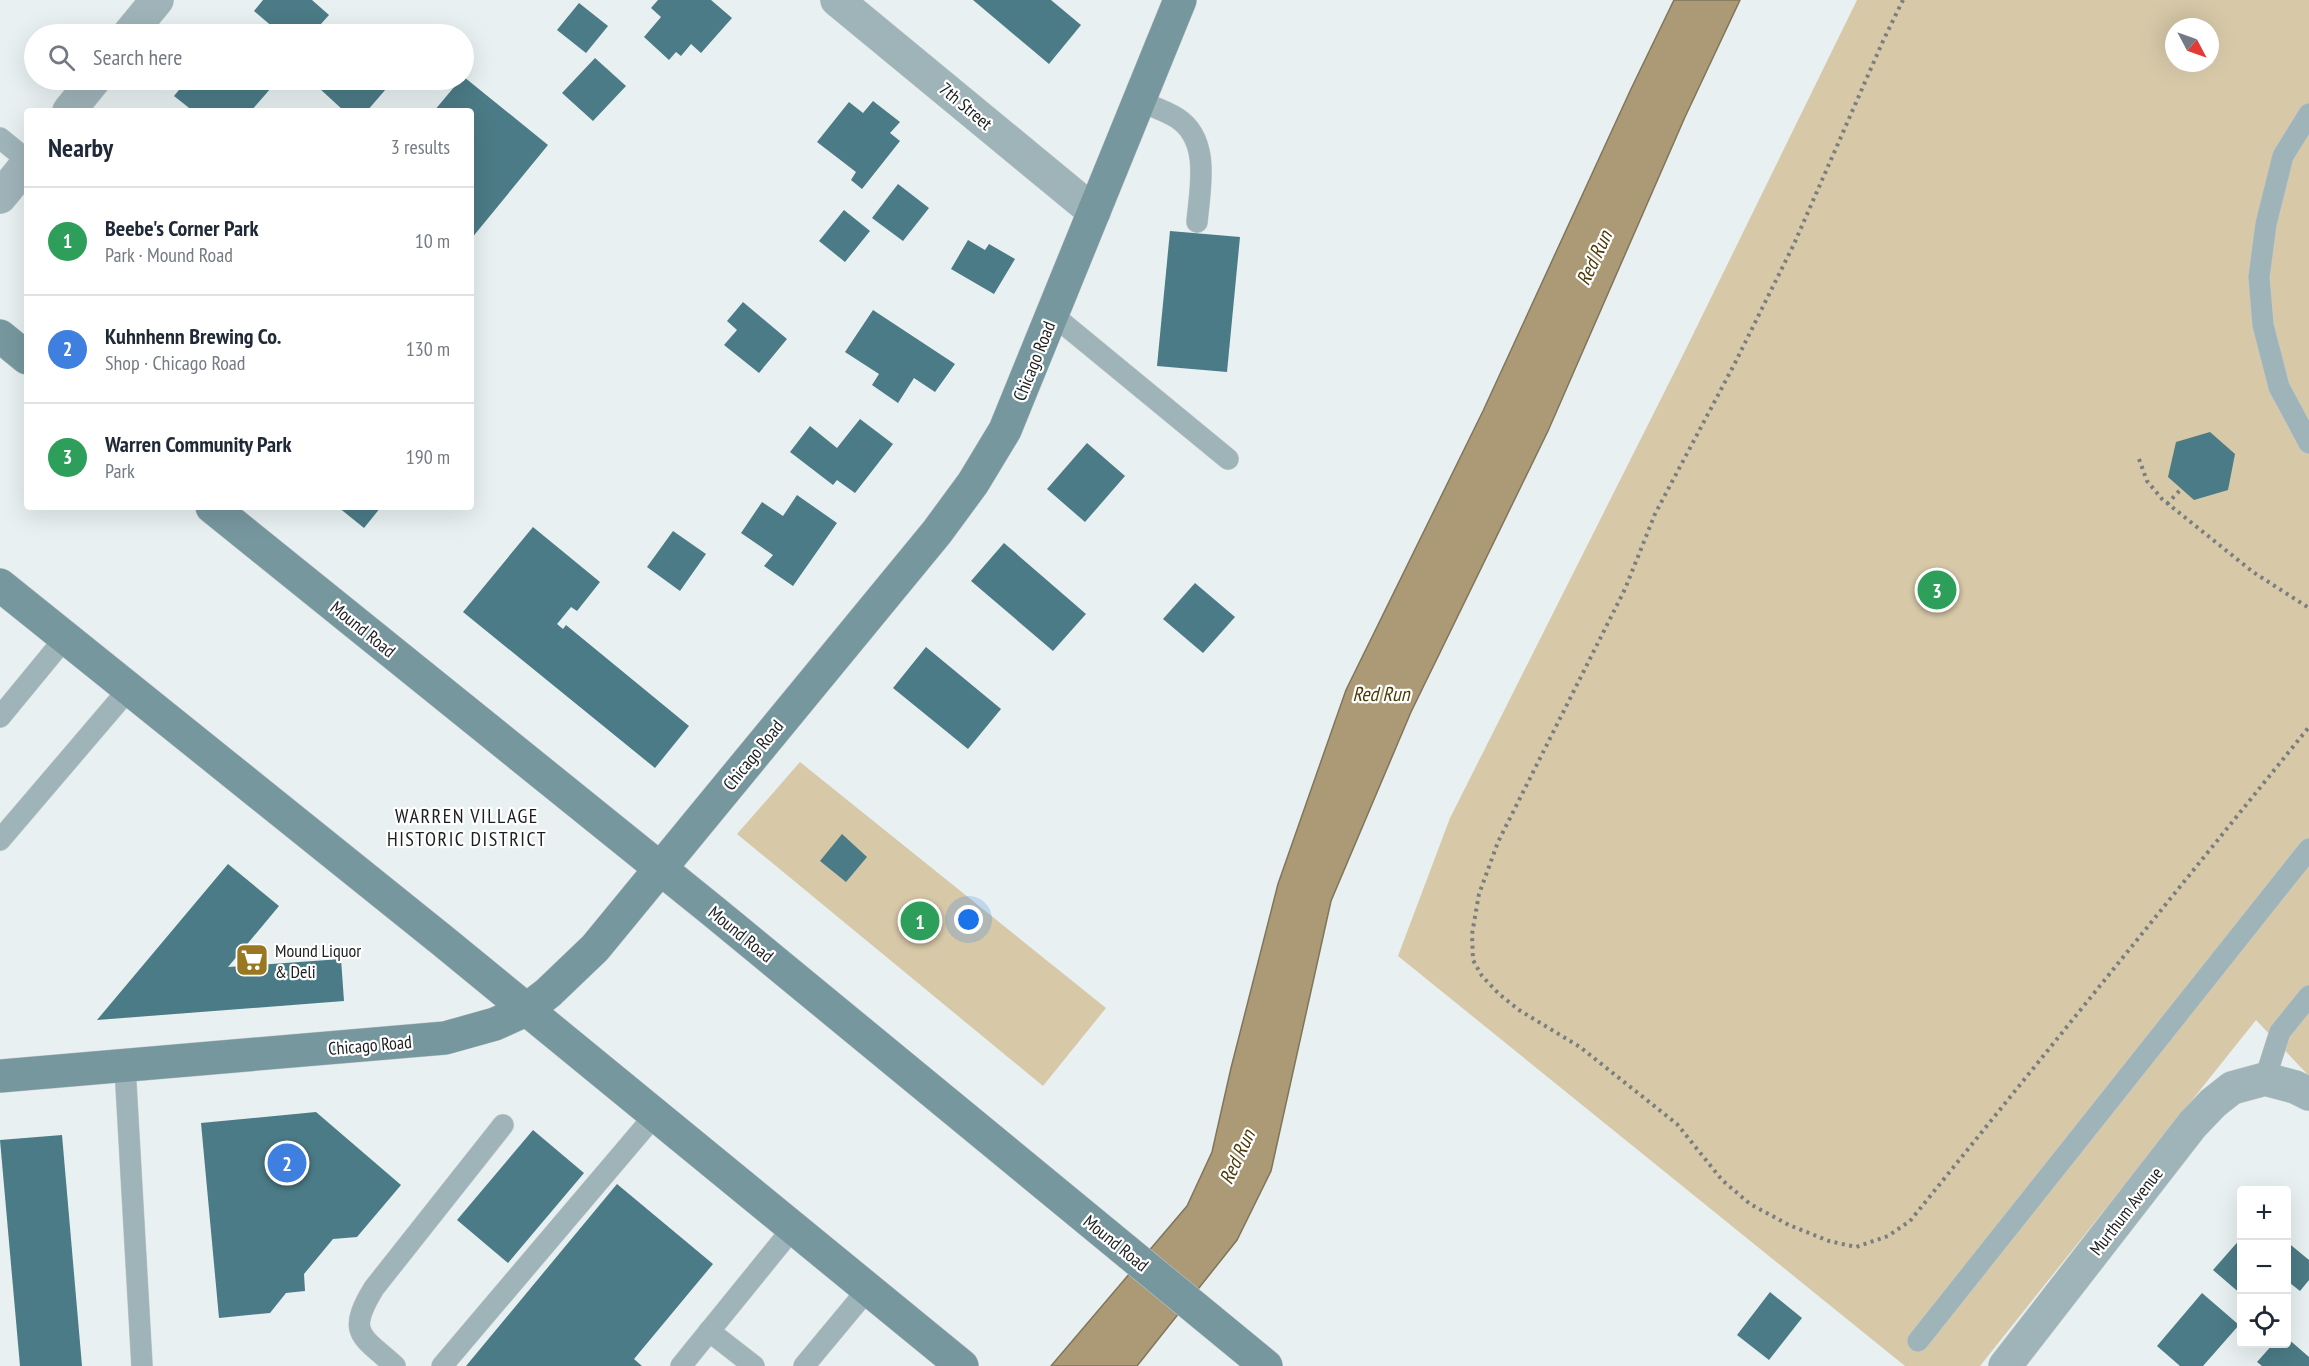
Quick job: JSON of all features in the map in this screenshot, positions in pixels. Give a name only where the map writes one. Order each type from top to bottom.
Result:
[{"type":"main road","name":"Chicago Road","points":[[0,1076],[429,1041],[466,1034],[495,1024],[526,1010],[556,986],[596,948],[661,870],[788,711],[937,532],[973,483],[1005,430],[1180,0]]},
{"type":"main road","points":[[0,336],[24,356]]},
{"type":"main road","name":"Mound Road","points":[[216,510],[661,870],[1266,1366]]},
{"type":"main road","points":[[0,585],[962,1366]]},
{"type":"street","points":[[137,24],[157,0]]},
{"type":"street","name":"7th Street","points":[[837,0],[1094,212]]},
{"type":"street","points":[[71,108],[86,90]]},
{"type":"street","points":[[0,197],[24,166]]},
{"type":"street","points":[[2265,1079],[2295,1087],[2309,1094]]},
{"type":"street","name":"Murthum Avenue","points":[[2005,1366],[2192,1125],[2213,1103],[2232,1088],[2265,1079]]},
{"type":"lane","points":[[1139,101],[1178,118],[1192,131],[1202,160],[1197,222]]},
{"type":"lane","points":[[2309,114],[2283,156],[2266,224],[2259,277],[2263,325],[2279,387],[2309,443]]},
{"type":"lane","points":[[0,138],[24,159]]},
{"type":"lane","points":[[1053,315],[1228,459]]},
{"type":"lane","points":[[0,717],[65,638]]},
{"type":"lane","points":[[0,840],[128,690]]},
{"type":"lane","points":[[1918,1341],[2309,849]]},
{"type":"lane","points":[[2265,1079],[2280,1032],[2309,996]]},
{"type":"lane","points":[[125,1067],[142,1366]]},
{"type":"lane","points":[[442,1366],[655,1115]]},
{"type":"lane","points":[[395,1366],[362,1337],[358,1323],[361,1309],[374,1288],[503,1125]]},
{"type":"lane","points":[[681,1366],[793,1228]]},
{"type":"lane","points":[[804,1366],[868,1289]]},
{"type":"lane","points":[[709,1331],[754,1366]]},
{"type":"path","points":[[1903,0],[1794,244],[1735,363],[1655,514],[1625,589],[1498,842],[1479,894],[1472,934],[1473,960],[1482,976],[1520,1011],[1580,1047],[1677,1124],[1722,1180],[1750,1204],[1789,1226],[1828,1241],[1856,1247],[1871,1244],[1910,1221],[1933,1194],[2309,727]]},
{"type":"path","points":[[2139,459],[2147,481],[2168,504],[2253,572],[2309,608]]},
{"type":"path","points":[[2168,504],[2181,489]]},
{"type":"shaded area","points":[[1857,0],[2309,0],[2309,1076],[2256,1020],[1980,1366],[1905,1366],[1398,956],[1450,818],[1679,363]]},
{"type":"shaded area","points":[[800,762],[1106,1008],[1043,1086],[737,834]]},
{"type":"water","name":"Red Run","points":[[1674,0],[1740,0],[1685,117],[1548,431],[1411,712],[1331,901],[1271,1171],[1237,1240],[1137,1366],[1051,1366],[1187,1206],[1212,1152],[1278,884],[1346,690],[1483,411]]},
{"type":"building","points":[[263,0],[312,0],[329,15],[321,24],[269,24],[254,11]]},
{"type":"building","points":[[658,0],[711,0],[732,18],[701,53],[691,44],[681,56],[676,52],[669,60],[644,37],[661,17],[651,8]]},
{"type":"building","points":[[973,0],[1051,0],[1081,25],[1049,64]]},
{"type":"building","points":[[579,3],[608,26],[586,53],[557,30]]},
{"type":"building","points":[[595,58],[626,86],[593,121],[562,93]]},
{"type":"building","points":[[474,85],[548,145],[474,235],[474,108],[437,108],[452,90],[474,90]]},
{"type":"building","points":[[179,90],[269,90],[254,108],[189,108],[174,96]]},
{"type":"building","points":[[321,90],[385,90],[370,108],[341,108]]},
{"type":"building","points":[[873,101],[900,122],[890,133],[900,141],[862,189],[851,180],[856,172],[817,142],[849,102],[863,113]]},
{"type":"building","points":[[898,184],[929,208],[903,241],[872,218]]},
{"type":"building","points":[[844,210],[870,231],[845,262],[819,241]]},
{"type":"building","points":[[1170,231],[1240,237],[1227,372],[1157,366]]},
{"type":"building","points":[[968,240],[985,250],[989,244],[1015,259],[994,294],[951,269]]},
{"type":"building","points":[[743,302],[787,339],[759,373],[724,345],[737,330],[727,321]]},
{"type":"building","points":[[873,310],[955,364],[935,392],[914,378],[898,403],[872,385],[879,374],[845,352]]},
{"type":"building","points":[[860,419],[893,444],[855,493],[837,480],[833,485],[790,452],[810,426],[837,448]]},
{"type":"building","points":[[2210,432],[2235,454],[2228,490],[2194,500],[2168,477],[2176,442]]},
{"type":"building","points":[[1087,443],[1125,476],[1085,522],[1047,489]]},
{"type":"building","points":[[797,495],[837,523],[793,586],[764,566],[773,555],[741,533],[762,502],[783,516]]},
{"type":"building","points":[[342,510],[379,510],[364,528]]},
{"type":"building","points":[[533,527],[600,582],[577,611],[571,607],[557,624],[563,629],[566,625],[689,726],[655,768],[463,612]]},
{"type":"building","points":[[673,531],[706,554],[680,591],[647,567]]},
{"type":"building","points":[[1004,543],[1086,614],[1053,651],[971,581]]},
{"type":"building","points":[[1195,583],[1235,617],[1203,653],[1163,619]]},
{"type":"building","points":[[926,647],[1001,709],[968,749],[893,688]]},
{"type":"building","points":[[842,834],[867,857],[846,882],[820,861]]},
{"type":"building","points":[[228,864],[279,906],[228,967],[341,959],[344,1001],[97,1020]]},
{"type":"building","points":[[316,1112],[401,1185],[357,1237],[333,1239],[304,1274],[305,1291],[286,1293],[270,1313],[219,1318],[201,1123]]},
{"type":"building","points":[[533,1130],[584,1173],[508,1263],[457,1220]]},
{"type":"building","points":[[62,1135],[82,1366],[20,1366],[0,1140]]},
{"type":"building","points":[[617,1184],[713,1264],[634,1359],[642,1366],[466,1366]]},
{"type":"building","points":[[2237,1243],[2237,1291],[2213,1270]]},
{"type":"building","points":[[2291,1245],[2309,1260],[2309,1280],[2300,1291],[2291,1284]]},
{"type":"building","points":[[1770,1292],[1802,1318],[1769,1360],[1737,1335]]},
{"type":"building","points":[[2202,1293],[2237,1323],[2237,1327],[2203,1366],[2180,1366],[2157,1346]]},
{"type":"building","points":[[2291,1341],[2309,1357],[2309,1366],[2262,1366],[2257,1362],[2269,1348],[2291,1348]]},
{"type":"place","name":"Warren Community Park","points":[[1937,590]]},
{"type":"place","name":"Beebe's Corner Park","points":[[920,921]]},
{"type":"place","name":"Mound Liquor & Deli","points":[[252,960]]},
{"type":"place","name":"Kuhnhenn Brewing Co.","points":[[287,1163]]},
{"type":"district","name":"WARREN VILLAGE HISTORIC DISTRICT","points":[[467,828]]}]
